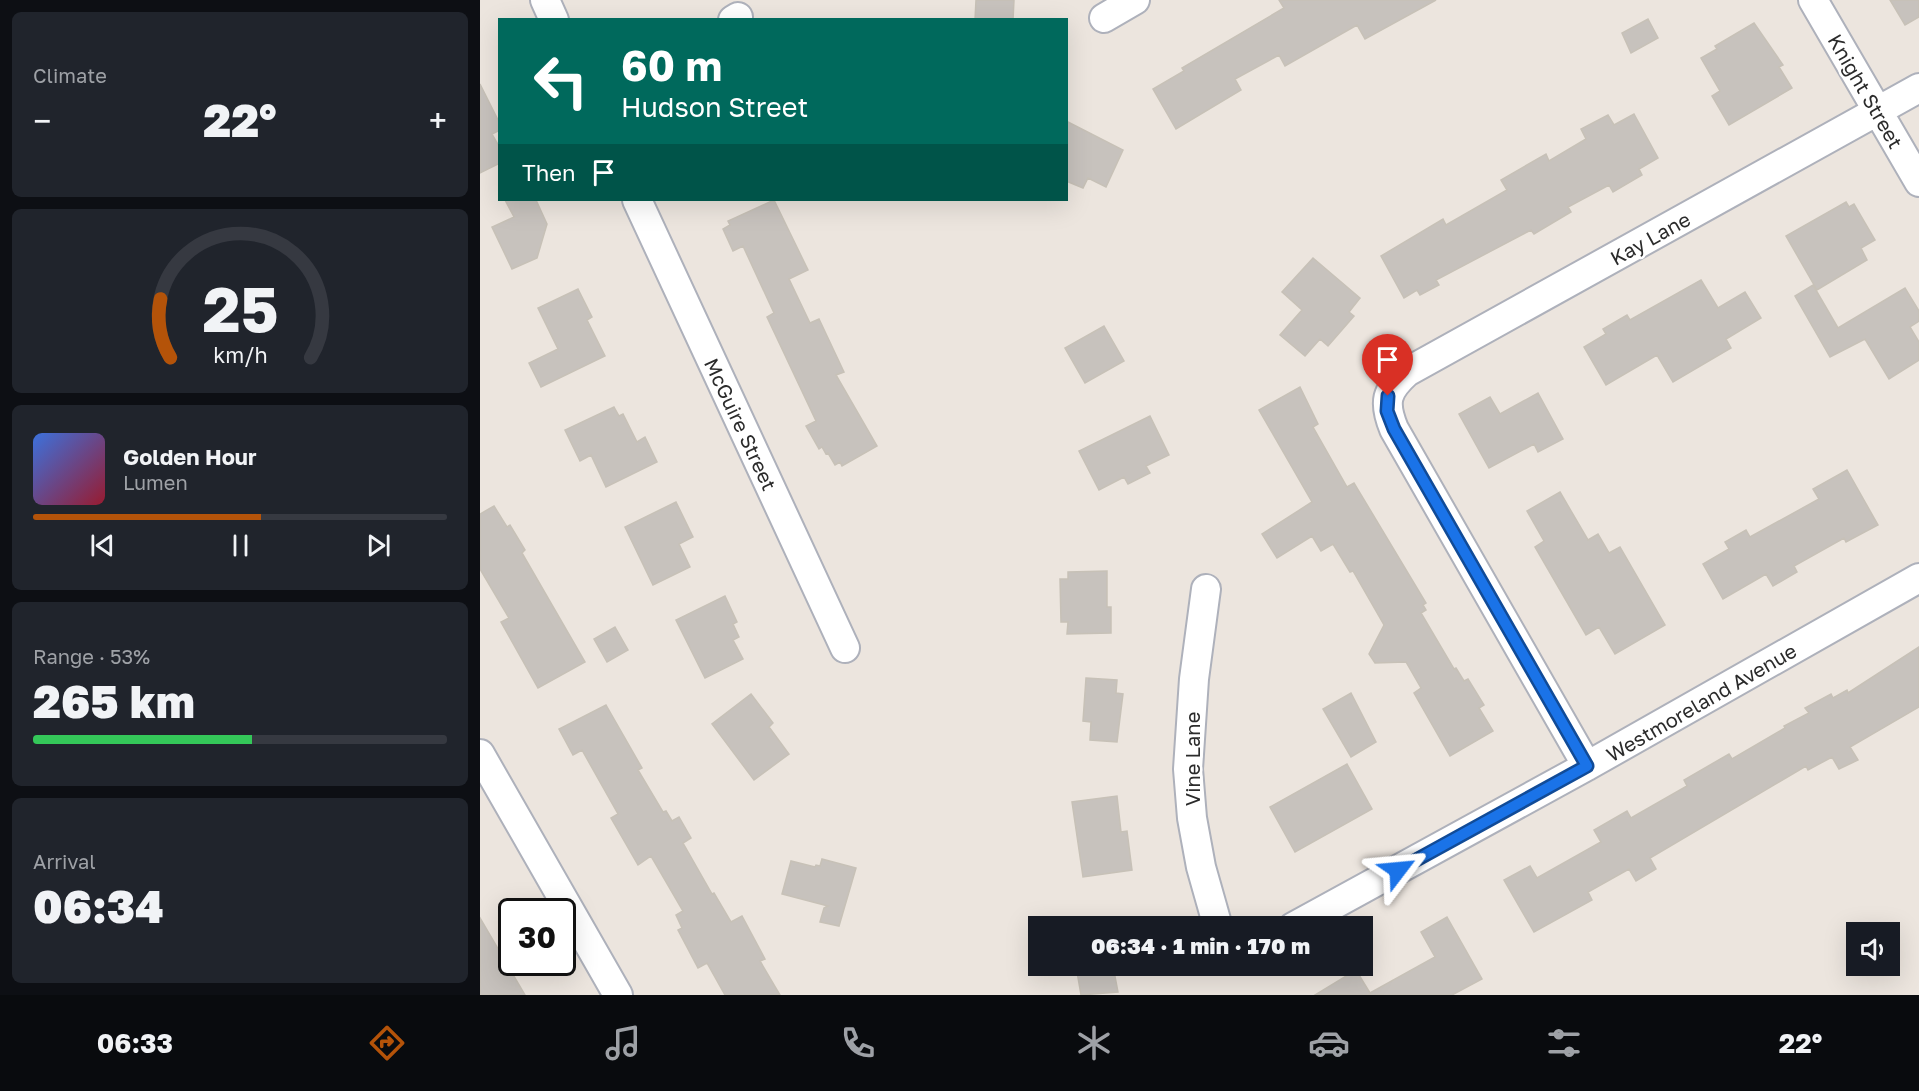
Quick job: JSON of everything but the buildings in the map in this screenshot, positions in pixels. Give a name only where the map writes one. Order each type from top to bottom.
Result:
[{"type":"street","points":[[545,0],[553,18]]},
{"type":"street","points":[[1104,18],[1135,0]]},
{"type":"street","name":"Knight Street","points":[[1813,0],[1919,182]]},
{"type":"street","name":"Kay Lane","points":[[1587,766],[1394,429],[1387,411],[1388,396],[1394,384],[1407,372],[1919,88]]},
{"type":"street","name":"McGuire Street","points":[[637,201],[845,648]]},
{"type":"street","name":"Westmoreland Avenue","points":[[1313,916],[1587,766],[1919,578]]},
{"type":"street","name":"Vine Lane","points":[[1206,589],[1194,679],[1188,769],[1192,818],[1201,867],[1215,916]]},
{"type":"street","points":[[480,754],[618,995]]},
{"type":"route","points":[[1388,396],[1387,411],[1394,429],[1587,766],[1398,870]]}]
